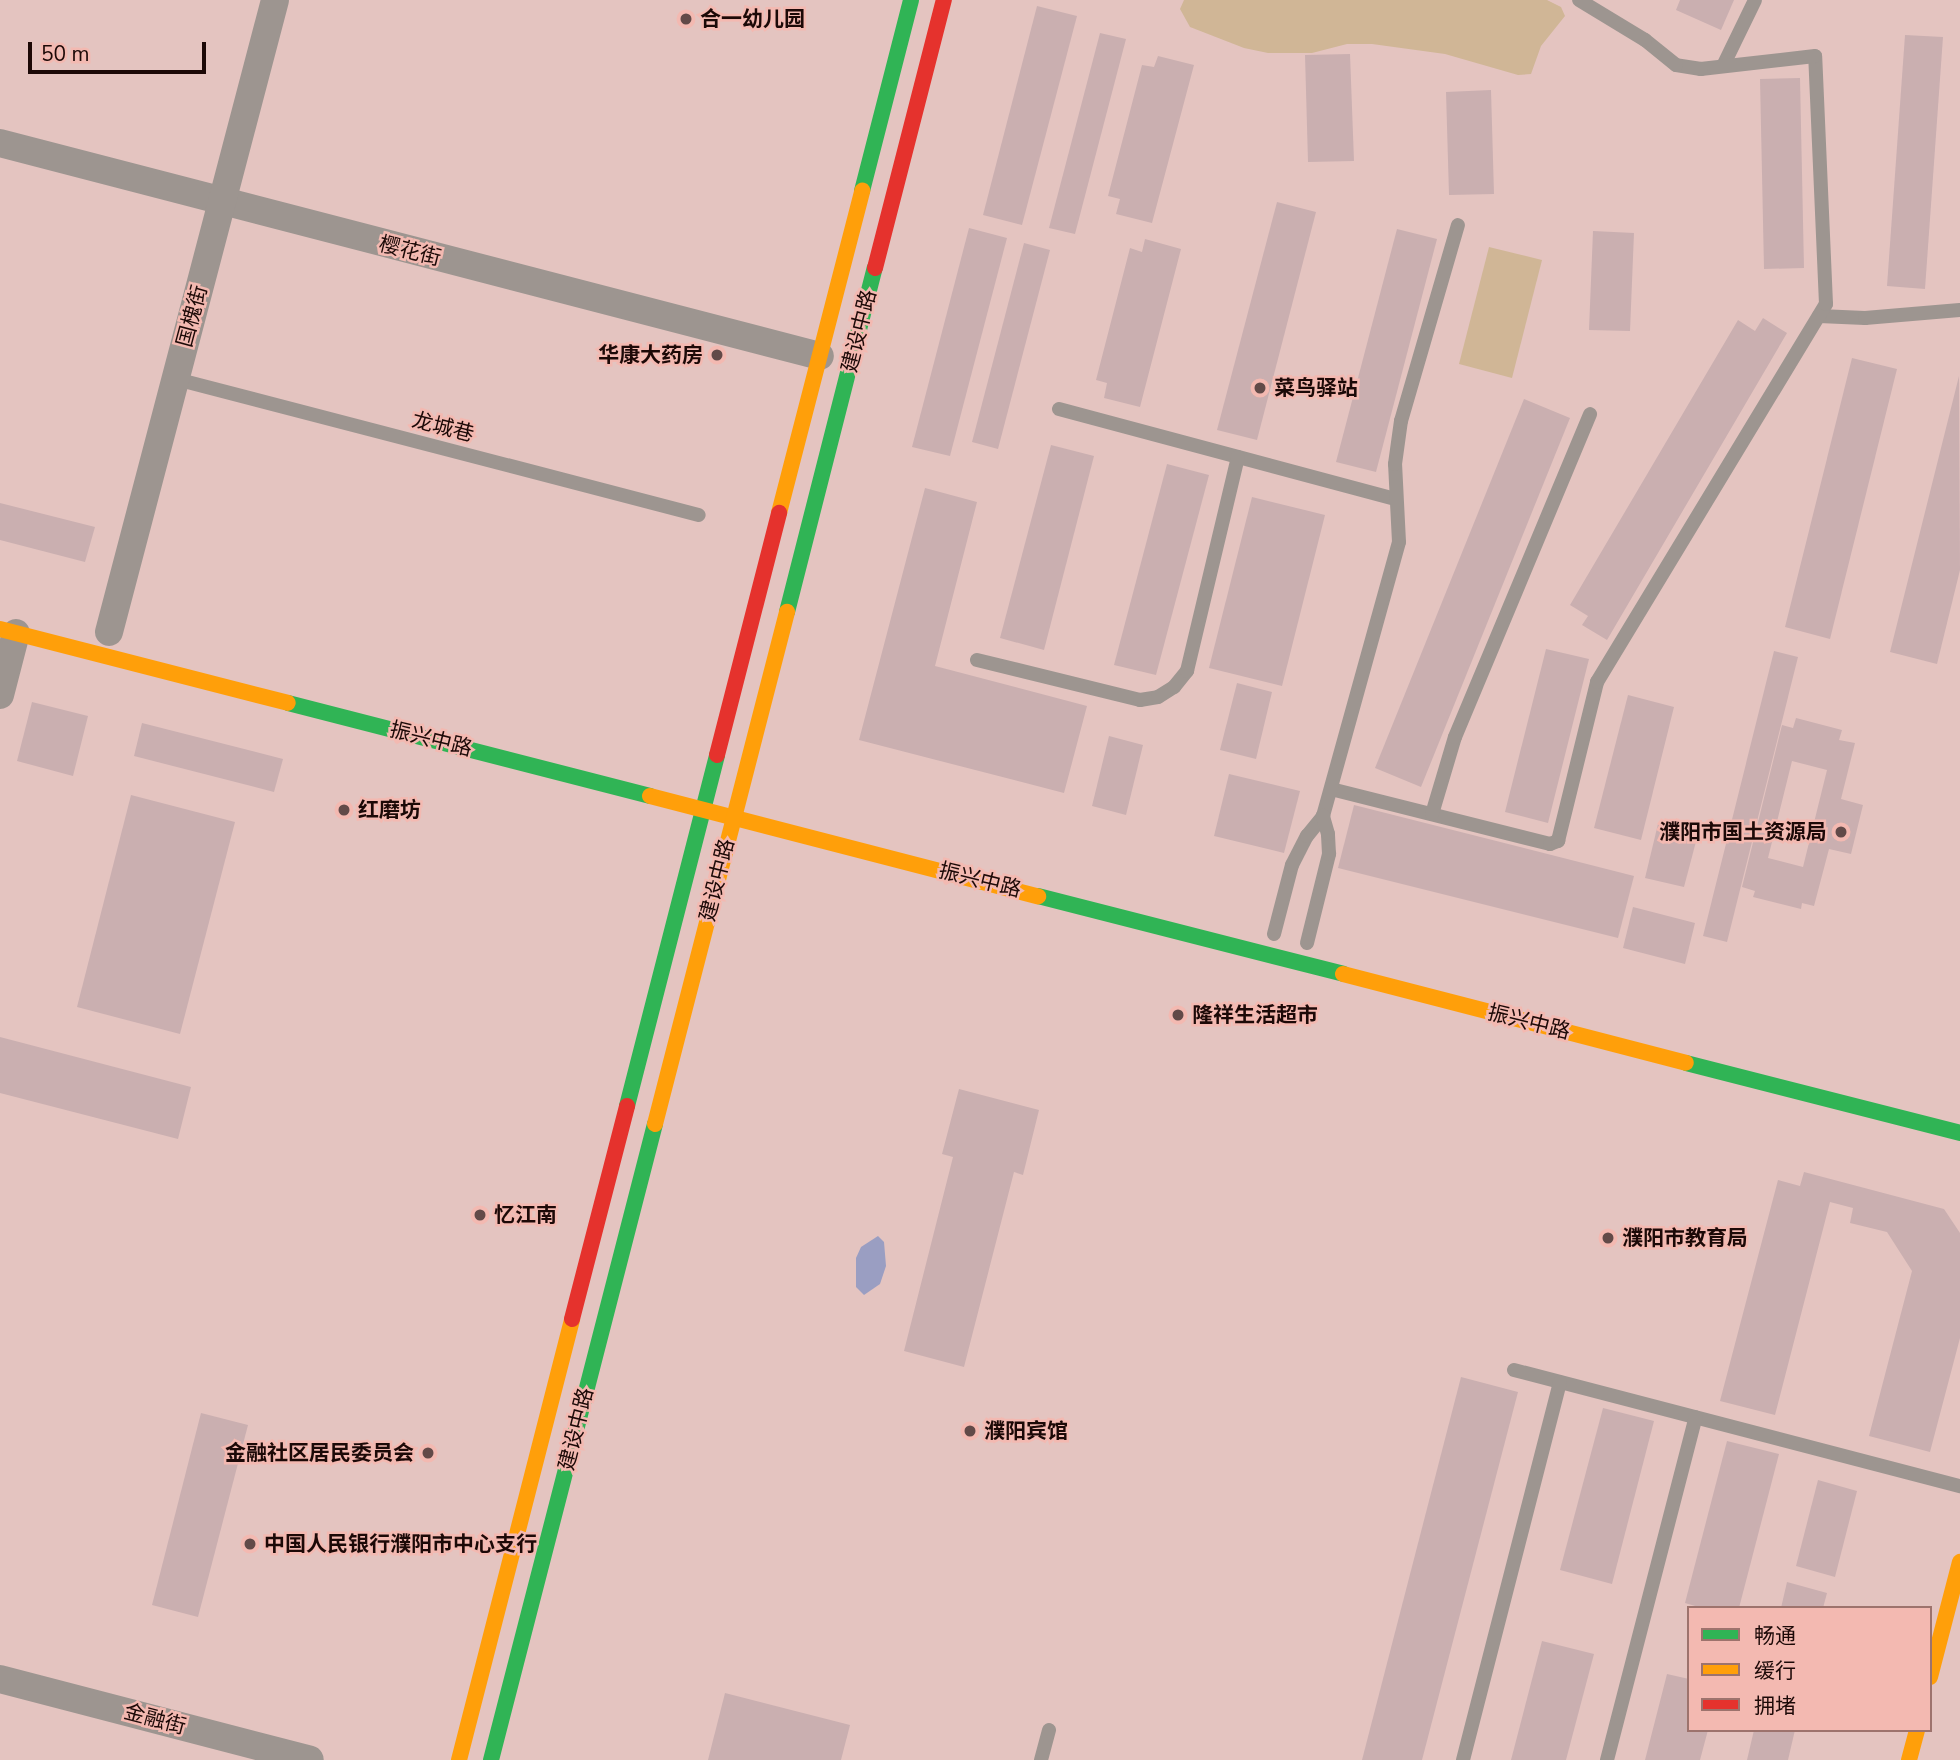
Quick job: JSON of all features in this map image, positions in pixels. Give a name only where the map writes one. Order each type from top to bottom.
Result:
[{"type":"main road","name":"建设中路","points":[[459,1760],[704,808],[703,785],[820,356],[911,0]]},
{"type":"main road","name":"建设中路","points":[[491,1760],[734,817],[746,797],[944,0]]},
{"type":"main road","name":"振兴中路","points":[[8,631],[1960,1133]]},
{"type":"main road","points":[[703,785],[746,797]]},
{"type":"main road","points":[[1268,932],[1314,945]]},
{"type":"main road","points":[[1932,1669],[1960,1562]]},
{"type":"main road","points":[[1909,1760],[1916,1732]]},
{"type":"street","name":"国槐街","points":[[109,632],[275,0]]},
{"type":"street","name":"樱花街","points":[[0,144],[820,356]]},
{"type":"street","points":[[0,695],[8,631]]},
{"type":"street","name":"金融街","points":[[0,1679],[310,1760]]},
{"type":"lane","points":[[1331,789],[1550,844],[1558,841],[1597,682],[1826,304],[1815,56],[1700,69],[1676,65],[1645,40],[1580,0]]},
{"type":"lane","points":[[1723,66],[1755,0]]},
{"type":"lane","points":[[1268,932],[1292,865],[1307,836],[1323,816],[1399,542],[1395,464],[1401,421],[1458,225]]},
{"type":"lane","points":[[1819,316],[1865,318],[1960,310]]},
{"type":"lane","name":"龙城巷","points":[[176,379],[699,515]]},
{"type":"lane","points":[[1059,409],[1395,499]]},
{"type":"lane","points":[[1432,814],[1455,737],[1590,414]]},
{"type":"lane","points":[[977,660],[1139,700],[1158,697],[1174,687],[1187,671],[1238,457]]},
{"type":"lane","points":[[1314,945],[1329,854],[1328,834],[1323,816]]},
{"type":"lane","points":[[1514,1370],[1960,1486]]},
{"type":"lane","points":[[1463,1760],[1560,1382]]},
{"type":"lane","points":[[1606,1760],[1696,1418]]},
{"type":"lane","points":[[1041,1760],[1049,1730]]},
{"type":"shaded area","points":[[1184,0],[1547,0],[1561,7],[1565,16],[1541,46],[1531,74],[1518,75],[1445,54],[1372,44],[1347,44],[1312,53],[1268,53],[1244,48],[1190,27],[1180,9]]},
{"type":"shaded area","points":[[1489,247],[1542,260],[1512,378],[1459,364]]},
{"type":"water","points":[[878,1236],[884,1242],[886,1266],[880,1284],[864,1295],[856,1287],[856,1258],[861,1247]]},
{"type":"building","points":[[1680,0],[1734,0],[1721,30],[1676,10]]},
{"type":"building","points":[[1037,6],[1077,16],[1022,225],[983,215]]},
{"type":"building","points":[[1100,33],[1126,39],[1075,234],[1049,228]]},
{"type":"building","points":[[1905,35],[1943,37],[1925,289],[1887,286]]},
{"type":"building","points":[[1350,54],[1354,161],[1308,162],[1305,55]]},
{"type":"building","points":[[1158,56],[1194,65],[1152,223],[1116,214],[1120,199],[1108,196],[1142,65],[1154,67]]},
{"type":"building","points":[[1800,78],[1804,268],[1764,269],[1760,79]]},
{"type":"building","points":[[1491,90],[1494,194],[1449,195],[1446,92]]},
{"type":"building","points":[[1277,202],[1316,212],[1257,440],[1217,430]]},
{"type":"building","points":[[969,228],[1007,238],[950,456],[912,447]]},
{"type":"building","points":[[1397,229],[1437,239],[1376,472],[1336,462]]},
{"type":"building","points":[[1593,231],[1634,233],[1630,331],[1589,330]]},
{"type":"building","points":[[1145,239],[1181,249],[1140,407],[1104,398],[1107,383],[1096,380],[1130,248],[1142,252]]},
{"type":"building","points":[[1024,243],[1050,250],[998,449],[972,442]]},
{"type":"building","points":[[1763,318],[1787,333],[1607,640],[1582,625],[1588,616],[1570,605],[1738,320],[1755,331]]},
{"type":"building","points":[[1852,358],[1897,369],[1830,639],[1785,627]]},
{"type":"building","points":[[1959,376],[1960,570],[1937,664],[1890,652]]},
{"type":"building","points":[[1524,399],[1570,418],[1421,787],[1375,768]]},
{"type":"building","points":[[1051,445],[1094,456],[1044,650],[1000,638]]},
{"type":"building","points":[[1167,464],[1209,475],[1156,675],[1114,665]]},
{"type":"building","points":[[925,488],[977,502],[935,666],[1087,706],[1064,793],[859,740]]},
{"type":"building","points":[[1252,497],[1325,515],[1282,686],[1209,668]]},
{"type":"building","points":[[0,503],[95,527],[85,562],[0,540]]},
{"type":"building","points":[[1546,649],[1589,659],[1548,823],[1505,812]]},
{"type":"building","points":[[1774,651],[1798,657],[1727,942],[1703,936]]},
{"type":"building","points":[[1237,683],[1272,692],[1256,759],[1220,750]]},
{"type":"building","points":[[1628,695],[1674,707],[1641,840],[1594,828]]},
{"type":"building","points":[[32,702],[88,716],[73,776],[17,761]]},
{"type":"building","points":[[1796,718],[1842,730],[1839,740],[1855,743],[1841,799],[1863,805],[1851,854],[1829,849],[1814,906],[1802,903],[1801,909],[1753,897],[1755,891],[1742,887],[1782,725],[1793,728]],"holes":[[[1792,761],[1827,770],[1803,867],[1768,858]]]},
{"type":"building","points":[[142,723],[283,759],[274,792],[134,756]]},
{"type":"building","points":[[1109,736],[1143,745],[1126,815],[1092,806]]},
{"type":"building","points":[[1229,774],[1300,791],[1284,853],[1214,836]]},
{"type":"building","points":[[131,795],[235,822],[180,1034],[77,1007]]},
{"type":"building","points":[[1354,805],[1634,876],[1618,938],[1338,868]]},
{"type":"building","points":[[1658,824],[1698,834],[1684,887],[1645,878]]},
{"type":"building","points":[[1633,907],[1695,923],[1685,964],[1623,948]]},
{"type":"building","points":[[0,1037],[191,1087],[178,1139],[0,1093]]},
{"type":"building","points":[[959,1089],[1039,1110],[1023,1175],[1014,1172],[964,1367],[904,1351],[953,1157],[942,1154]]},
{"type":"building","points":[[1804,1172],[1944,1209],[1960,1233],[1960,1338],[1930,1452],[1869,1436],[1912,1271],[1887,1232],[1850,1223],[1853,1208],[1830,1202],[1775,1415],[1720,1401],[1778,1180],[1800,1186]]},
{"type":"building","points":[[1461,1377],[1518,1392],[1422,1760],[1362,1760]]},
{"type":"building","points":[[1603,1408],[1654,1421],[1612,1584],[1560,1570]]},
{"type":"building","points":[[201,1413],[248,1425],[198,1617],[152,1605]]},
{"type":"building","points":[[1727,1441],[1779,1454],[1740,1606],[1695,1606],[1685,1603]]},
{"type":"building","points":[[1818,1480],[1857,1491],[1835,1577],[1796,1566]]},
{"type":"building","points":[[1787,1582],[1827,1593],[1824,1606],[1781,1606]]},
{"type":"building","points":[[1542,1641],[1594,1654],[1566,1760],[1511,1760]]},
{"type":"building","points":[[1667,1674],[1687,1679],[1687,1732],[1707,1732],[1700,1760],[1645,1760]]},
{"type":"building","points":[[725,1693],[850,1725],[841,1760],[708,1760]]},
{"type":"building","points":[[1754,1732],[1795,1732],[1788,1760],[1747,1760]]},
{"type":"traffic: fast","points":[[862,191],[911,0]]},
{"type":"traffic: fast","points":[[787,612],[875,268]]},
{"type":"traffic: fast","points":[[288,703],[650,796]]},
{"type":"traffic: fast","points":[[627,1106],[717,755]]},
{"type":"traffic: fast","points":[[1038,896],[1343,974]]},
{"type":"traffic: fast","points":[[1686,1063],[1960,1133]]},
{"type":"traffic: fast","points":[[491,1760],[655,1124]]},
{"type":"traffic: slow","points":[[779,513],[862,191]]},
{"type":"traffic: slow","points":[[655,1124],[787,612]]},
{"type":"traffic: slow","points":[[0,629],[288,703]]},
{"type":"traffic: slow","points":[[650,796],[1038,896]]},
{"type":"traffic: slow","points":[[1343,974],[1686,1063]]},
{"type":"traffic: slow","points":[[459,1760],[572,1319]]},
{"type":"traffic: slow","points":[[1932,1669],[1960,1562]]},
{"type":"traffic: slow","points":[[1909,1760],[1916,1732]]},
{"type":"traffic: jam","points":[[875,268],[944,0]]},
{"type":"traffic: jam","points":[[717,755],[779,513]]},
{"type":"traffic: jam","points":[[572,1319],[627,1106]]},
{"type":"place","name":"合一幼儿园","points":[[686,19]]},
{"type":"place","name":"华康大药房","points":[[717,355]]},
{"type":"place","name":"菜鸟驿站","points":[[1260,388]]},
{"type":"place","name":"红磨坊","points":[[344,810]]},
{"type":"place","name":"濮阳市国土资源局","points":[[1841,832]]},
{"type":"place","name":"隆祥生活超市","points":[[1178,1015]]},
{"type":"place","name":"忆江南","points":[[480,1215]]},
{"type":"place","name":"濮阳市教育局","points":[[1608,1238]]},
{"type":"place","name":"濮阳宾馆","points":[[970,1431]]},
{"type":"place","name":"金融社区居民委员会","points":[[428,1453]]},
{"type":"place","name":"中国人民银行濮阳市中心支行","points":[[250,1544]]}]
